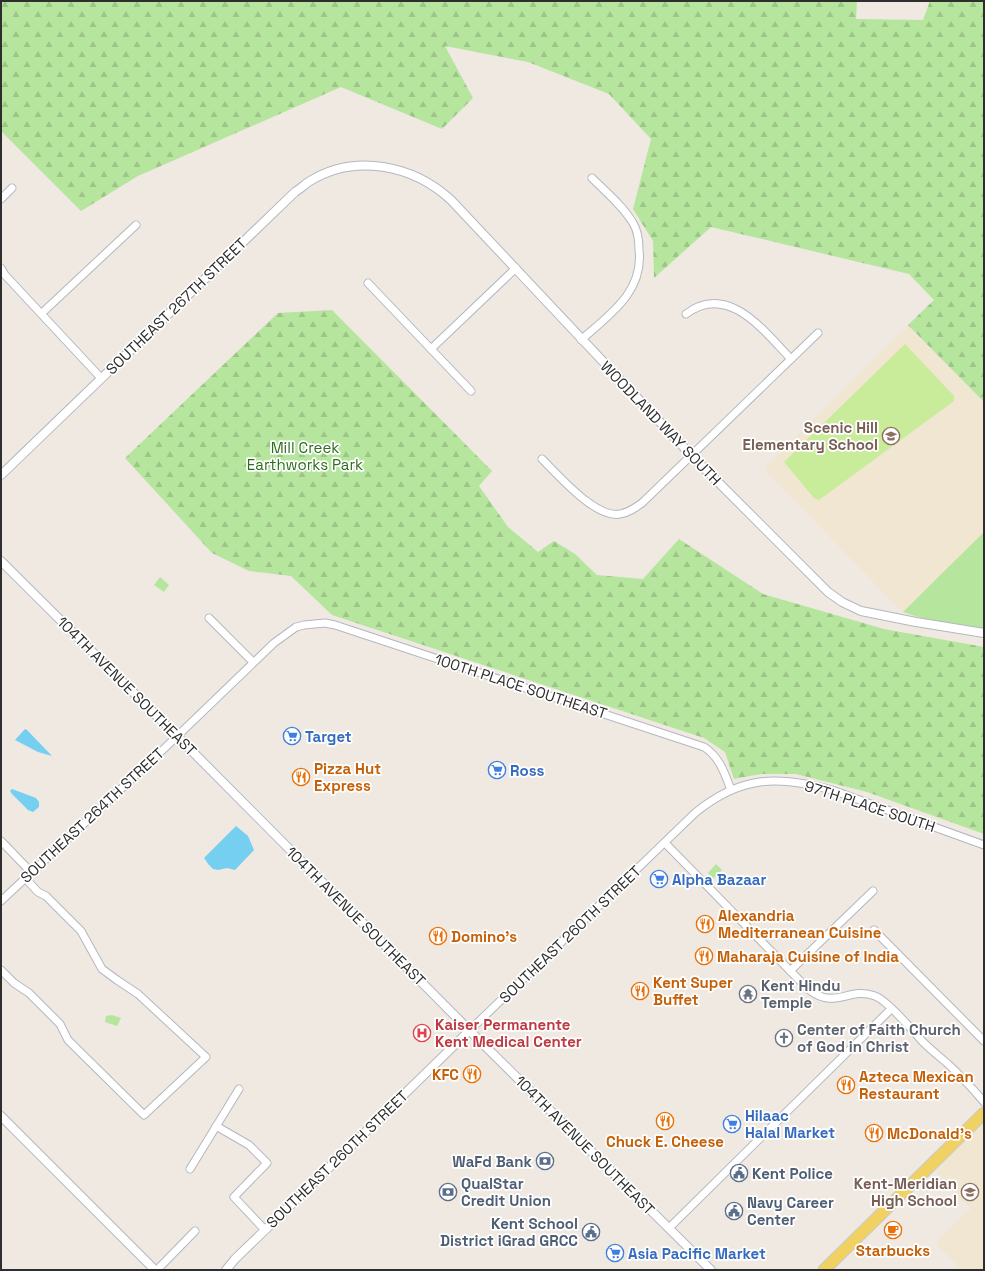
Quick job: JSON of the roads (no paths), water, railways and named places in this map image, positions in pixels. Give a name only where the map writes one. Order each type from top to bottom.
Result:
[{"type":"main road","points":[[824,1270],[984,1113]]},
{"type":"street","name":"WOODLAND WAY SOUTH","points":[[366,165],[395,168],[413,174],[430,183],[451,200],[516,268],[581,340],[691,455],[828,592],[842,602],[861,611],[984,633]]},
{"type":"street","name":"SOUTHEAST 267TH STREET","points":[[1,475],[295,192],[310,181],[331,172],[349,167],[366,165]]},
{"type":"street","points":[[581,340],[625,299],[633,287],[639,271],[640,254],[638,237],[634,225],[626,213],[592,178]]},
{"type":"street","points":[[1,199],[12,188]]},
{"type":"street","points":[[42,313],[136,225]]},
{"type":"street","points":[[431,349],[516,268]]},
{"type":"street","points":[[2,274],[42,313],[101,378]]},
{"type":"street","points":[[368,283],[471,391]]},
{"type":"street","points":[[686,314],[693,309],[710,304],[718,304],[736,309],[758,325],[791,359]]},
{"type":"street","points":[[542,459],[590,504],[601,511],[615,515],[631,510],[642,503],[818,333]]},
{"type":"street","name":"104TH AVENUE SOUTHEAST","points":[[1,561],[177,736],[469,1031],[711,1270]]},
{"type":"street","points":[[209,618],[253,662]]},
{"type":"street","name":"100TH PLACE SOUTHEAST","points":[[289,632],[296,627],[304,625],[325,623],[335,625],[704,747],[711,751],[723,770],[731,790]]},
{"type":"street","name":"SOUTHEAST 264TH STREET","points":[[1,901],[177,736],[253,662],[289,632]]},
{"type":"street","name":"97TH PLACE SOUTH","points":[[731,790],[745,784],[764,781],[785,780],[807,783],[832,790],[984,844]]},
{"type":"street","name":"SOUTHEAST 260TH STREET","points":[[226,1270],[235,1259],[695,813],[709,802],[731,790]]},
{"type":"street","points":[[1,842],[31,872]]},
{"type":"street","points":[[665,843],[808,989],[819,997],[832,999],[854,994],[871,994],[880,999],[984,1102]]},
{"type":"street","points":[[1,970],[14,983],[29,992],[60,1024],[68,1040],[144,1115],[206,1057],[138,994],[102,968],[81,931],[46,896],[38,892],[25,878]]},
{"type":"street","points":[[790,971],[873,891]]},
{"type":"street","points":[[874,930],[984,1042]]},
{"type":"street","points":[[669,1228],[891,1009]]},
{"type":"street","points":[[190,1169],[239,1089]]},
{"type":"street","points":[[1,1116],[156,1270],[196,1231]]},
{"type":"street","points":[[216,1126],[250,1145],[267,1164],[234,1197],[265,1230]]},
{"type":"water","points":[[25,729],[52,756],[38,752],[15,740]]},
{"type":"water","points":[[12,789],[36,798],[39,802],[39,807],[33,812],[28,810],[12,794],[10,791]]},
{"type":"water","points":[[236,826],[248,836],[254,850],[235,870],[227,868],[218,870],[213,869],[204,858]]},
{"type":"place","name":"Scenic Hill Elementary School","points":[[891,436]]},
{"type":"place","name":"Target","points":[[292,736]]},
{"type":"place","name":"Ross","points":[[497,770]]},
{"type":"place","name":"Pizza Hut Express","points":[[301,777]]},
{"type":"place","name":"Alpha Bazaar","points":[[659,879]]},
{"type":"place","name":"Alexandria Mediterranean Cuisine","points":[[705,924]]},
{"type":"place","name":"Domino's","points":[[438,936]]},
{"type":"place","name":"Maharaja Cuisine of India","points":[[704,956]]},
{"type":"place","name":"Kent Super Buffet","points":[[640,991]]},
{"type":"place","name":"Kent Hindu Temple","points":[[748,994]]},
{"type":"place","name":"Kaiser Permanente Kent Medical Center","points":[[422,1033]]},
{"type":"place","name":"Center of Faith Church of God in Christ","points":[[784,1038]]},
{"type":"place","name":"KFC","points":[[472,1074]]},
{"type":"place","name":"Azteca Mexican Restaurant","points":[[846,1085]]},
{"type":"place","name":"Chuck E. Cheese","points":[[665,1121]]},
{"type":"place","name":"Hilaac Halal Market","points":[[732,1124]]},
{"type":"place","name":"McDonald's","points":[[874,1133]]},
{"type":"place","name":"WaFd Bank","points":[[545,1161]]},
{"type":"place","name":"Kent Police","points":[[739,1173]]},
{"type":"place","name":"QualStar Credit Union","points":[[448,1192]]},
{"type":"place","name":"Kent-Meridian High School","points":[[970,1192]]},
{"type":"place","name":"Navy Career Center","points":[[734,1211]]},
{"type":"place","name":"Starbucks","points":[[893,1230]]},
{"type":"place","name":"Kent School District iGrad GRCC","points":[[591,1232]]},
{"type":"place","name":"Asia Pacific Market","points":[[615,1253]]},
{"type":"park label","name":"Mill Creek Earthworks Park","points":[[305,456]]}]
